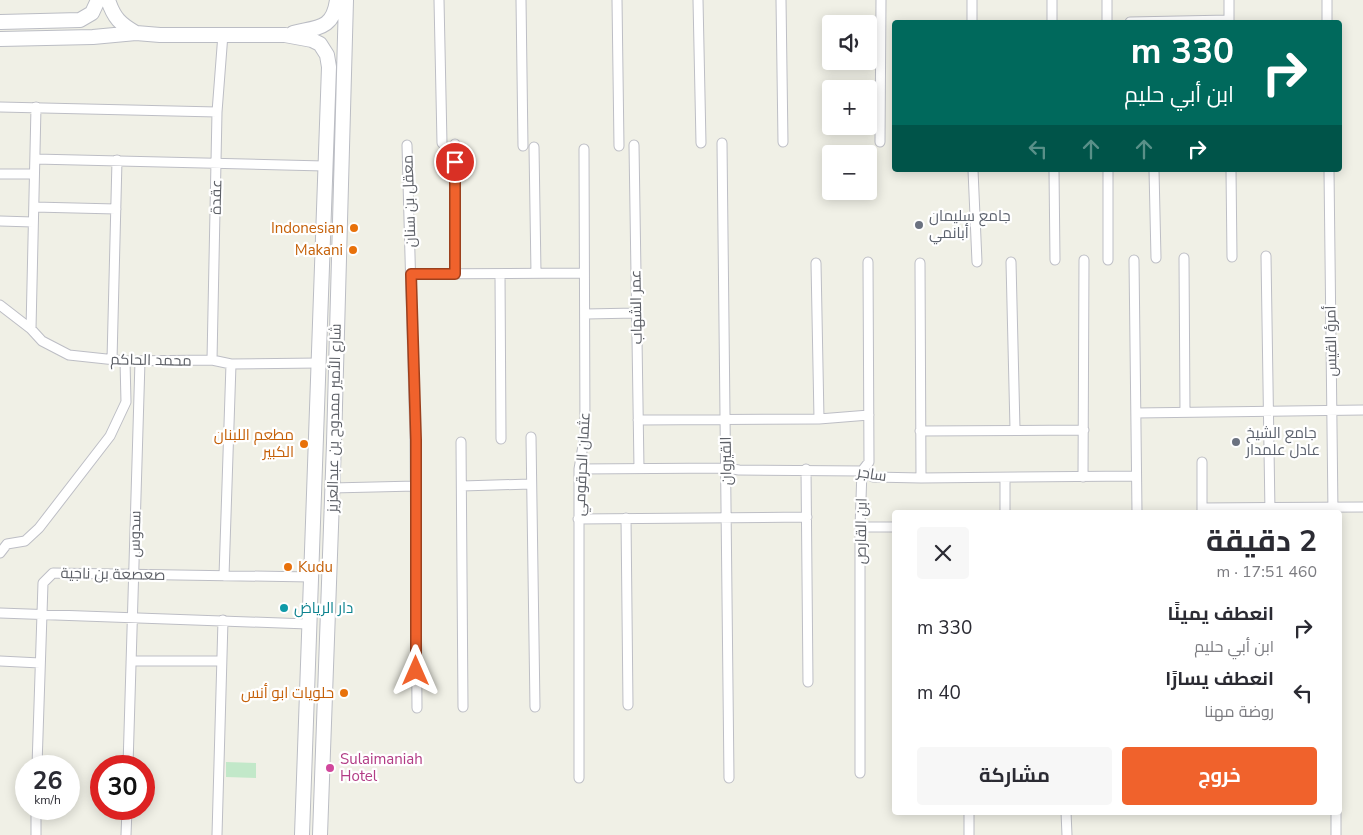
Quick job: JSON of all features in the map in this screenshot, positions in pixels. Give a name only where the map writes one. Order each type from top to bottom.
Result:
[{"type":"street","points":[[0,22],[80,20],[92,13],[98,0]]},
{"type":"street","points":[[108,0],[114,16],[121,24],[136,33]]},
{"type":"street","points":[[0,39],[93,37],[136,33],[285,35],[316,30],[328,23],[336,11],[337,0]]},
{"type":"street","name":"شارع الأمير ممدوح بن عبدالعزيز","points":[[320,835],[346,0]]},
{"type":"street","points":[[439,0],[442,143]]},
{"type":"street","points":[[521,0],[523,146]]},
{"type":"street","points":[[617,0],[619,146]]},
{"type":"street","points":[[698,0],[701,143]]},
{"type":"street","points":[[781,0],[783,142]]},
{"type":"street","points":[[880,142],[881,0]]},
{"type":"street","points":[[972,0],[972,20]]},
{"type":"street","points":[[1052,0],[1052,20]]},
{"type":"street","points":[[1107,0],[1107,20]]},
{"type":"street","points":[[1229,0],[1229,20]]},
{"type":"street","points":[[1327,0],[1327,20]]},
{"type":"street","name":"عقدة","points":[[212,360],[217,112],[223,34]]},
{"type":"street","name":"شارع الأمير ممدوح بن عبدالعزيز","points":[[285,35],[312,40],[320,44],[326,55],[329,67],[324,166],[302,835]]},
{"type":"street","points":[[0,107],[217,112]]},
{"type":"street","points":[[31,329],[36,107]]},
{"type":"street","name":"القيروان","points":[[722,143],[729,778]]},
{"type":"street","name":"معقل بن سنان","points":[[407,144],[416,486],[416,708]]},
{"type":"street","points":[[455,144],[455,274]]},
{"type":"street","name":"عمر الشهاب","points":[[634,145],[639,468]]},
{"type":"street","points":[[534,147],[536,273]]},
{"type":"street","name":"عثمان الحرقومي","points":[[578,778],[579,469],[585,434],[584,149]]},
{"type":"street","points":[[35,159],[324,166]]},
{"type":"street","points":[[112,360],[117,160]]},
{"type":"street","points":[[973,172],[977,262]]},
{"type":"street","points":[[1054,172],[1055,260]]},
{"type":"street","points":[[1108,172],[1108,260]]},
{"type":"street","points":[[1154,172],[1156,258]]},
{"type":"street","points":[[1231,172],[1232,257]]},
{"type":"street","name":"أمرؤ القيس","points":[[1329,172],[1332,510]]},
{"type":"street","points":[[0,174],[34,174]]},
{"type":"street","points":[[34,207],[116,209]]},
{"type":"street","points":[[0,221],[33,222]]},
{"type":"street","points":[[1266,256],[1270,510]]},
{"type":"street","points":[[1184,258],[1185,412]]},
{"type":"street","points":[[1083,477],[1084,260]]},
{"type":"street","points":[[1134,260],[1138,510]]},
{"type":"street","name":"ابن القارص","points":[[860,773],[860,527],[862,471],[869,462],[868,262]]},
{"type":"street","points":[[1011,262],[1015,430]]},
{"type":"street","points":[[816,263],[819,419]]},
{"type":"street","points":[[920,263],[921,478]]},
{"type":"street","points":[[411,274],[500,275],[584,273]]},
{"type":"street","points":[[500,275],[501,439]]},
{"type":"street","name":"محمد الحاكم","points":[[0,306],[31,329],[42,341],[69,355],[125,361],[212,360],[231,364],[319,363]]},
{"type":"street","points":[[586,314],[636,313]]},
{"type":"street","points":[[0,553],[7,544],[25,541],[39,528],[110,436],[126,402],[125,361]]},
{"type":"street","name":"سدوس","points":[[128,755],[140,361]]},
{"type":"street","points":[[224,576],[231,364]]},
{"type":"street","points":[[1136,413],[1363,410]]},
{"type":"street","points":[[638,420],[819,419],[869,415]]},
{"type":"street","points":[[920,431],[1084,430]]},
{"type":"street","points":[[531,437],[530,484],[535,707]]},
{"type":"street","points":[[461,442],[463,707]]},
{"type":"street","points":[[1202,462],[1202,510],[1332,510],[1363,507]]},
{"type":"street","name":"ساجر","points":[[579,469],[726,468],[739,470],[862,471],[873,477],[921,478],[1005,479],[1136,476]]},
{"type":"street","points":[[806,470],[808,682]]},
{"type":"street","points":[[1005,479],[1005,510]]},
{"type":"street","points":[[462,486],[530,484]]},
{"type":"street","points":[[332,488],[416,486]]},
{"type":"street","points":[[578,519],[806,517]]},
{"type":"street","points":[[626,518],[628,705]]},
{"type":"street","points":[[860,527],[892,527]]},
{"type":"street","name":"صعصعة بن ناجية","points":[[38,755],[43,583],[53,574],[311,577]]},
{"type":"street","points":[[0,613],[133,616],[308,624]]},
{"type":"street","points":[[217,835],[223,620]]},
{"type":"street","points":[[0,661],[40,662]]},
{"type":"street","points":[[131,661],[221,662]]},
{"type":"street","points":[[969,815],[969,835]]},
{"type":"street","points":[[1066,815],[1067,835]]},
{"type":"street","points":[[1336,815],[1336,835]]},
{"type":"street","points":[[36,820],[36,835]]},
{"type":"street","points":[[126,835],[127,820]]},
{"type":"green space","points":[[226,762],[256,763],[256,778],[226,777]]},
{"type":"place","name":"جامع سليمان أبانمي","points":[[919,225]]},
{"type":"place","name":"Indonesian","points":[[354,228]]},
{"type":"place","name":"Makani","points":[[353,250]]},
{"type":"place","name":"جامع الشيخ عادل علمدار","points":[[1236,442]]},
{"type":"place","name":"مطعم اللبنان الكبير","points":[[304,444]]},
{"type":"place","name":"Kudu","points":[[288,567]]},
{"type":"place","name":"دار الرياض","points":[[284,608]]},
{"type":"place","name":"حلويات ابو أنس","points":[[344,693]]},
{"type":"place","name":"Sulaimaniah Hotel","points":[[330,768]]},
{"type":"route","points":[[416,671],[416,440],[411,274],[455,274],[455,162]]}]
